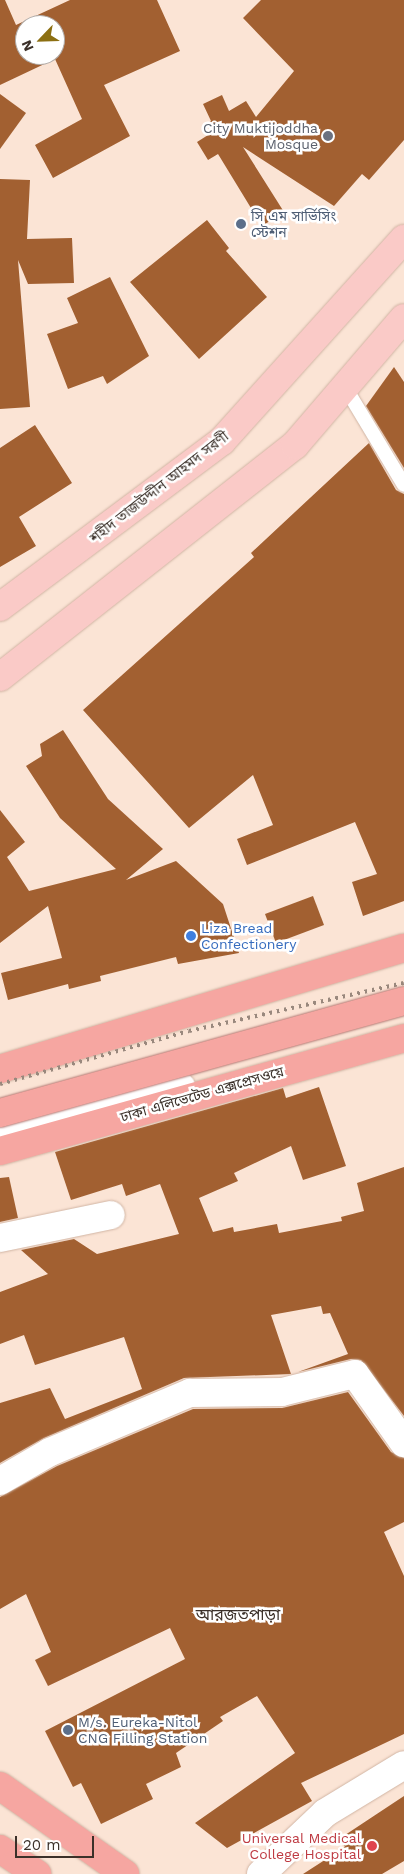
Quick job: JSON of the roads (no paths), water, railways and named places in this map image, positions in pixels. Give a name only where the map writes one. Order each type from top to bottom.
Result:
[{"type":"highway","points":[[0,1069],[404,948]]},
{"type":"highway","points":[[0,1113],[404,1001]]},
{"type":"highway","name":"ঢাকা এলিভেটেড এক্সপ্রেসওয়ে","points":[[0,1151],[404,1038]]},
{"type":"highway","points":[[0,1786],[126,1874]]},
{"type":"highway","points":[[0,1849],[37,1874]]},
{"type":"main road","name":"শহীদ তাজউদ্দীন আহমদ সরণী","points":[[0,607],[222,441],[404,239]]},
{"type":"main road","points":[[0,677],[295,445],[404,318]]},
{"type":"street","points":[[0,1059],[404,942]]},
{"type":"street","points":[[0,1133],[352,1043],[404,1027]]},
{"type":"street","points":[[0,1238],[111,1215]]},
{"type":"street","points":[[0,1480],[50,1452],[190,1392],[282,1392],[356,1374],[404,1443]]},
{"type":"street","points":[[261,1874],[325,1813],[404,1765]]},
{"type":"lane","points":[[345,387],[404,484]]},
{"type":"tram line","points":[[0,1111],[195,1056],[404,1010]]},
{"type":"railway","points":[[0,1084],[189,1031],[404,983]]},
{"type":"place","name":"City Muktijoddha Mosque","points":[[328,136]]},
{"type":"place","name":"সি এম সার্ভিসিং স্টেশন","points":[[241,224]]},
{"type":"place","name":"Liza Bread Confectionery","points":[[191,936]]},
{"type":"place","name":"M/s. Eureka-Nitol CNG Filling Station","points":[[68,1730]]},
{"type":"place","name":"Universal Medical College Hospital","points":[[372,1846]]},
{"type":"district","name":"আরজতপাড়া","points":[[238,1615]]}]
